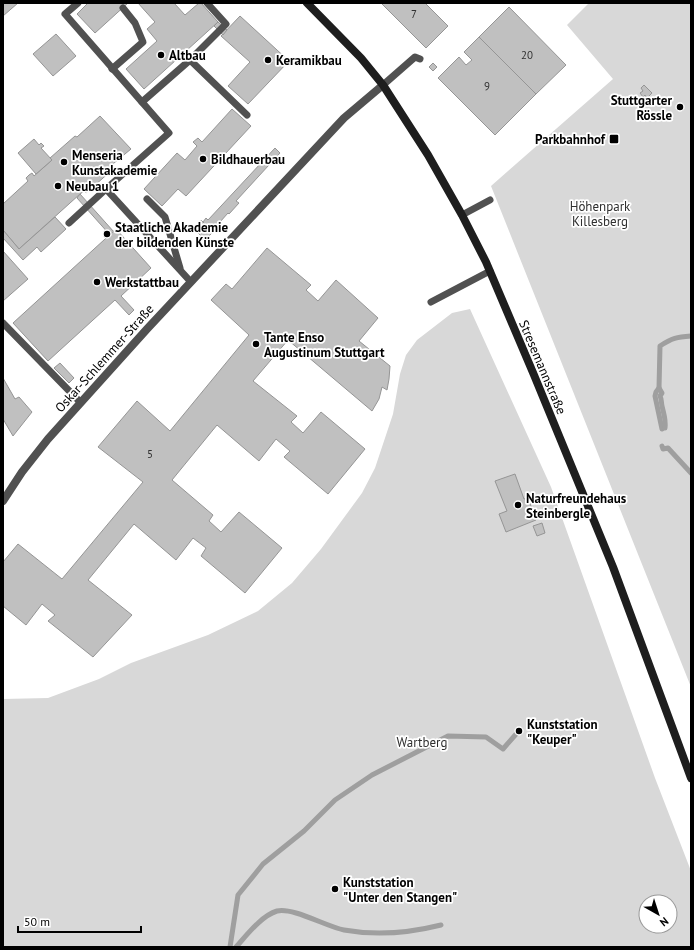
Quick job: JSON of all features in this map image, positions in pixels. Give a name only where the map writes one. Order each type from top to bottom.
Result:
[{"type":"main road","name":"Stresemannstraße","points":[[307,3],[361,58],[383,85],[425,149],[462,215],[490,270],[613,567],[691,778]]},
{"type":"street","name":"Oskar-Schlemmer-Straße","points":[[3,501],[22,472],[48,439],[190,281],[344,118],[383,85]]},
{"type":"lane","points":[[69,223],[169,133],[65,14],[78,3]]},
{"type":"lane","points":[[142,102],[190,60],[226,24],[207,3]]},
{"type":"lane","points":[[112,69],[143,42],[135,23],[123,8]]},
{"type":"lane","points":[[383,85],[415,57],[420,59]]},
{"type":"lane","points":[[190,60],[247,114]]},
{"type":"lane","points":[[106,189],[190,281]]},
{"type":"lane","points":[[147,200],[165,217],[180,270]]},
{"type":"lane","points":[[462,215],[490,200]]},
{"type":"lane","points":[[431,302],[490,270]]},
{"type":"lane","points":[[3,323],[80,402]]},
{"type":"green space","name":"Höhenpark Killesberg","points":[[589,3],[691,3],[691,687],[491,186],[613,79],[567,25]]},
{"type":"green space","name":"Wartberg","points":[[470,309],[551,487],[655,778],[691,871],[691,947],[3,947],[3,699],[48,698],[99,679],[131,663],[208,635],[258,611],[292,583],[321,549],[362,493],[375,468],[393,414],[400,374],[406,355],[417,340],[452,313]]},
{"type":"building","points":[[3,3],[18,3],[3,16]]},
{"type":"building","points":[[88,3],[128,3],[95,33],[77,14]]},
{"type":"building","name":"Altbau","points":[[138,3],[174,3],[185,15],[201,3],[218,22],[144,89],[126,69],[157,41],[147,29],[155,22]]},
{"type":"building","points":[[381,3],[425,3],[448,26],[426,48]]},
{"type":"building","points":[[509,7],[566,65],[536,94],[479,37]]},
{"type":"building","name":"Keramikbau","points":[[240,16],[289,61],[248,104],[228,86],[250,62],[221,36]]},
{"type":"building","points":[[218,22],[227,30],[223,35],[214,26]]},
{"type":"building","points":[[56,34],[76,56],[53,76],[33,54]]},
{"type":"building","points":[[479,37],[536,94],[495,135],[438,78],[459,57],[466,65],[472,60],[464,52]]},
{"type":"building","points":[[433,63],[437,67],[433,71],[429,67]]},
{"type":"building","points":[[644,85],[652,93],[647,98],[645,95],[643,97],[640,93],[643,91],[641,88]]},
{"type":"building","name":"Bildhauerbau","points":[[232,109],[251,126],[186,196],[178,189],[162,206],[144,189],[177,153],[185,160],[197,146],[193,142],[198,138],[202,142]]},
{"type":"building","name":"Neubau 1","points":[[100,116],[131,149],[108,168],[111,171],[86,193],[84,191],[80,194],[19,249],[3,230],[3,204],[28,181],[26,178],[29,175],[32,173],[34,176],[52,160],[50,158],[75,136],[77,137]]},
{"type":"building","points":[[34,139],[39,145],[41,143],[44,146],[41,148],[52,160],[36,174],[18,153]]},
{"type":"building","points":[[275,148],[280,153],[236,201],[239,203],[212,231],[203,222],[206,218],[208,220]]},
{"type":"building","points":[[80,194],[114,232],[110,235],[77,198]]},
{"type":"building","points":[[55,217],[66,229],[41,252],[37,247],[23,260],[3,238],[3,230],[19,249]]},
{"type":"building","points":[[201,220],[213,232],[205,240],[194,229]]},
{"type":"building","name":"Werkstattbau","points":[[116,229],[151,268],[121,296],[134,310],[129,315],[115,300],[48,361],[13,323]]},
{"type":"building","points":[[267,248],[311,285],[306,290],[318,301],[336,280],[378,318],[359,341],[390,366],[389,379],[387,390],[382,387],[379,399],[372,411],[288,340],[253,381],[297,416],[291,422],[303,433],[321,412],[365,449],[328,494],[284,457],[290,451],[276,439],[259,461],[217,425],[172,480],[213,515],[209,521],[221,532],[239,512],[282,548],[245,593],[201,556],[206,548],[193,538],[176,560],[134,524],[88,580],[132,615],[93,657],[48,621],[55,615],[42,604],[26,625],[3,606],[3,562],[18,544],[62,579],[143,482],[98,447],[137,401],[170,431],[249,335],[211,300],[226,284],[232,289]]},
{"type":"building","points":[[3,251],[28,279],[3,301]]},
{"type":"building","points":[[60,363],[74,378],[69,383],[54,368]]},
{"type":"building","points":[[3,378],[15,399],[19,397],[32,412],[13,436],[3,419]]},
{"type":"building","name":"Naturfreundehaus Steinbergle","points":[[515,474],[524,499],[528,498],[536,520],[506,532],[499,514],[507,511],[495,481]]},
{"type":"building","points":[[542,523],[545,533],[537,536],[533,526]]},
{"type":"waterway","points":[[665,428],[665,419],[660,396],[662,393],[659,388],[660,346],[675,338],[691,336]]},
{"type":"waterway","points":[[659,388],[655,396],[662,429]]},
{"type":"waterway","points":[[662,446],[663,449],[668,448],[691,473]]},
{"type":"waterway","points":[[230,947],[238,895],[263,864],[304,831],[335,800],[372,775],[448,736],[486,737],[503,749],[517,733]]},
{"type":"waterway","points":[[236,947],[260,921],[271,913],[277,911],[301,914],[337,928],[356,932],[393,933],[441,925]]},
{"type":"place","name":"Altbau","points":[[161,55]]},
{"type":"place","name":"Keramikbau","points":[[268,60]]},
{"type":"place","name":"Stuttgarter Rössle","points":[[680,107]]},
{"type":"place","name":"Parkbahnhof","points":[[614,139]]},
{"type":"place","name":"Bildhauerbau","points":[[203,159]]},
{"type":"place","name":"Menseria Kunstakademie","points":[[64,162]]},
{"type":"place","name":"Neubau 1","points":[[58,186]]},
{"type":"place","name":"Staatliche Akademie der bildenden Künste","points":[[107,234]]},
{"type":"place","name":"Werkstattbau","points":[[97,282]]},
{"type":"place","name":"Tante Enso Augustinum Stuttgart","points":[[256,344]]},
{"type":"place","name":"Naturfreundehaus Steinbergle","points":[[518,505]]},
{"type":"place","name":"Kunststation \"Keuper\"","points":[[519,731]]},
{"type":"place","name":"Kunststation \"Unter den Stangen\"","points":[[335,889]]}]
